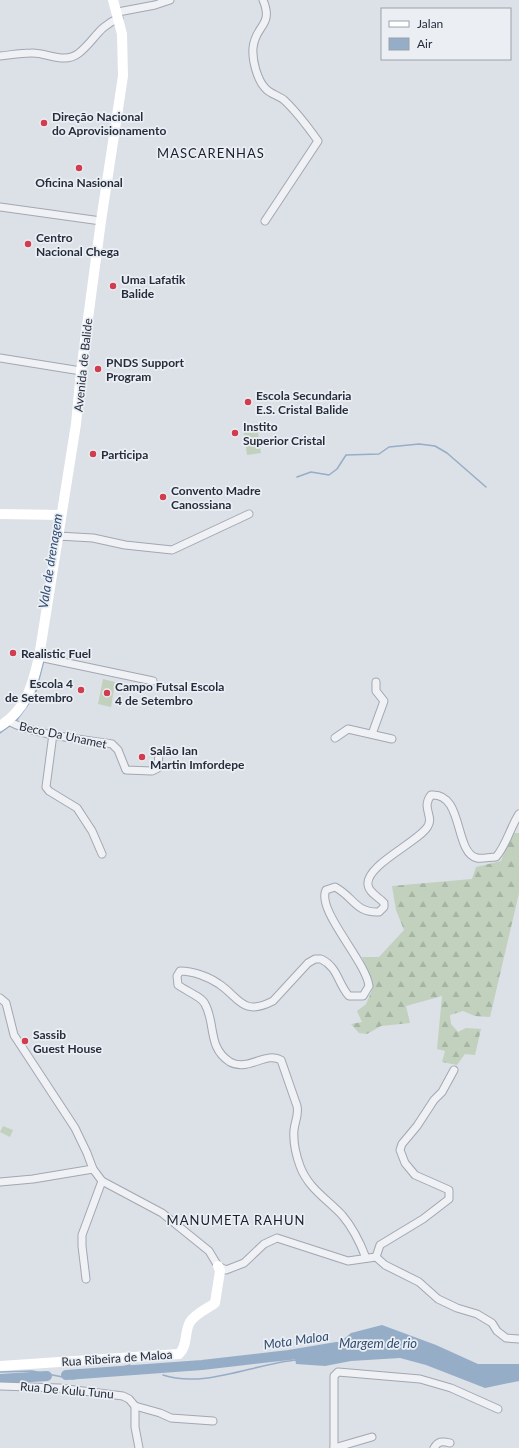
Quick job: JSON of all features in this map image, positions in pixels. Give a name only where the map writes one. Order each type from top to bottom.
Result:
[{"type":"main road","name":"Avenida de Balide","points":[[4,724],[15,714],[30,693],[39,657],[61,537],[61,515],[76,424],[81,371],[101,221],[123,76],[122,34],[113,0]]},
{"type":"main road","points":[[0,514],[61,515]]},
{"type":"main road","name":"Rua Ribeira de Maloa","points":[[0,1366],[179,1354],[184,1347],[186,1333],[191,1321],[208,1306],[215,1302],[220,1271],[218,1266]]},
{"type":"street","points":[[0,56],[31,53],[57,58],[72,56],[79,53],[104,26],[118,15],[170,0]]},
{"type":"street","points":[[263,0],[266,7],[266,20],[255,38],[253,54],[260,79],[266,89],[284,100],[318,140],[265,221]]},
{"type":"street","points":[[0,207],[101,221]]},
{"type":"street","points":[[0,358],[81,371]]},
{"type":"street","points":[[61,537],[93,538],[125,545],[172,550],[249,514]]},
{"type":"street","points":[[39,657],[152,682]]},
{"type":"street","points":[[372,734],[384,701],[376,691],[376,682]]},
{"type":"street","name":"Beco Da Unamet","points":[[4,724],[112,744],[118,750],[126,770],[152,771],[158,768],[159,752]]},
{"type":"street","points":[[335,738],[348,729],[392,739]]},
{"type":"street","points":[[53,734],[46,787],[49,791],[77,808],[92,831],[102,854]]},
{"type":"street","points":[[366,1258],[360,1240],[343,1216],[312,1188],[301,1169],[294,1147],[294,1131],[298,1112],[297,1106],[289,1078],[280,1060],[269,1058],[253,1063],[239,1065],[224,1057],[212,1036],[205,1004],[201,999],[178,985],[176,981],[177,976],[180,971],[186,971],[208,978],[220,984],[240,1004],[260,1006],[273,1002],[308,964],[315,959],[321,959],[335,970],[343,989],[349,996],[363,996],[369,986],[366,974],[330,915],[324,902],[323,895],[326,890],[335,887],[364,911],[379,912],[384,907],[384,903],[372,892],[368,886],[368,879],[393,855],[427,828],[429,819],[426,805],[431,795],[435,794],[446,799],[459,823],[466,849],[476,858],[496,857],[500,853],[511,826],[519,814]]},
{"type":"street","points":[[0,998],[6,1003],[14,1035],[75,1128],[93,1169],[102,1181],[162,1213],[209,1251],[218,1266],[226,1270],[238,1266],[270,1240],[277,1238],[348,1261],[376,1258],[385,1265],[419,1282],[438,1299],[457,1308],[477,1314],[492,1323],[497,1331],[506,1338],[519,1339]]},
{"type":"street","points":[[376,1258],[380,1245],[423,1219],[449,1199],[449,1190],[415,1175],[405,1163],[400,1150],[402,1144],[417,1126],[434,1100],[442,1092],[454,1070]]},
{"type":"street","points":[[0,1182],[33,1179],[93,1169]]},
{"type":"street","points":[[86,1279],[82,1235],[102,1181]]},
{"type":"street","points":[[372,1437],[334,1448],[334,1376],[338,1372],[420,1379],[451,1388],[498,1409]]},
{"type":"street","name":"Rua De Kulu Tunu","points":[[0,1386],[59,1388],[123,1396],[129,1399],[135,1406],[160,1413],[171,1418],[213,1421]]},
{"type":"street","points":[[135,1406],[135,1427],[139,1448]]},
{"type":"street","points":[[434,1448],[437,1443],[443,1441],[450,1443]]},
{"type":"green space","points":[[257,426],[261,453],[247,455],[243,428]]},
{"type":"green space","name":"Campo Futsal Escola 4 de Setembro","points":[[103,679],[115,682],[111,707],[98,704]]},
{"type":"green space","points":[[513,833],[519,833],[519,893],[490,1017],[475,1016],[463,1011],[450,1015],[451,1024],[458,1032],[466,1028],[481,1029],[475,1055],[465,1054],[457,1065],[442,1062],[445,1051],[437,1049],[442,996],[406,1006],[410,1023],[381,1026],[367,1034],[359,1033],[351,1024],[362,1022],[357,1011],[366,1004],[373,988],[362,957],[379,957],[404,930],[396,910],[392,886],[472,879],[476,867],[501,861]]},
{"type":"green space","points":[[3,1126],[13,1130],[10,1137],[0,1132]]},
{"type":"water","name":"Margem de rio","points":[[382,1325],[436,1345],[478,1364],[519,1364],[519,1381],[485,1388],[426,1365],[400,1358],[351,1361],[325,1366],[296,1364],[295,1358],[333,1348],[351,1333]]},
{"type":"waterway","name":"Vala de drenagem","points":[[83,400],[87,378]]},
{"type":"waterway","points":[[297,477],[311,472],[329,475],[337,469],[346,455],[379,454],[389,447],[419,444],[435,446],[447,453],[486,487]]},
{"type":"waterway","name":"Vala de drenagem","points":[[16,721],[35,695],[44,660]]},
{"type":"waterway","name":"Vala de drenagem","points":[[0,733],[11,725]]},
{"type":"waterway","name":"Mota Maloa","points":[[66,1375],[202,1365],[289,1355],[337,1347]]},
{"type":"waterway","points":[[163,1375],[195,1379],[213,1377],[281,1362],[297,1360]]},
{"type":"waterway","points":[[123,1367],[130,1365]]},
{"type":"waterway","name":"Mota Maloa","points":[[0,1372],[32,1371],[73,1379],[81,1377]]},
{"type":"waterway","name":"Mota Maloa","points":[[0,1379],[47,1376]]},
{"type":"place","name":"Direção Nacional do Aprovisionamento","points":[[44,123]]},
{"type":"place","name":"Oficina Nasional","points":[[79,168]]},
{"type":"place","name":"Centro Nacional Chega","points":[[28,244]]},
{"type":"place","name":"Uma Lafatik Balide","points":[[113,286]]},
{"type":"place","name":"PNDS Support Program","points":[[98,369]]},
{"type":"place","name":"Escola Secundaria E.S. Cristal Balide","points":[[248,402]]},
{"type":"place","name":"Instito Superior Cristal","points":[[235,433]]},
{"type":"place","name":"Participa","points":[[93,454]]},
{"type":"place","name":"Convento Madre Canossiana","points":[[163,497]]},
{"type":"place","name":"Realistic Fuel","points":[[13,653]]},
{"type":"place","name":"Escola 4 de Setembro","points":[[81,690]]},
{"type":"place","name":"Campo Futsal Escola 4 de Setembro","points":[[107,693]]},
{"type":"place","name":"Salão Ian Martin Imfordepe","points":[[142,757]]},
{"type":"place","name":"Sassib Guest House","points":[[25,1041]]},
{"type":"district","name":"MASCARENHAS","points":[[211,153]]},
{"type":"district","name":"MANUMETA RAHUN","points":[[236,1220]]}]
